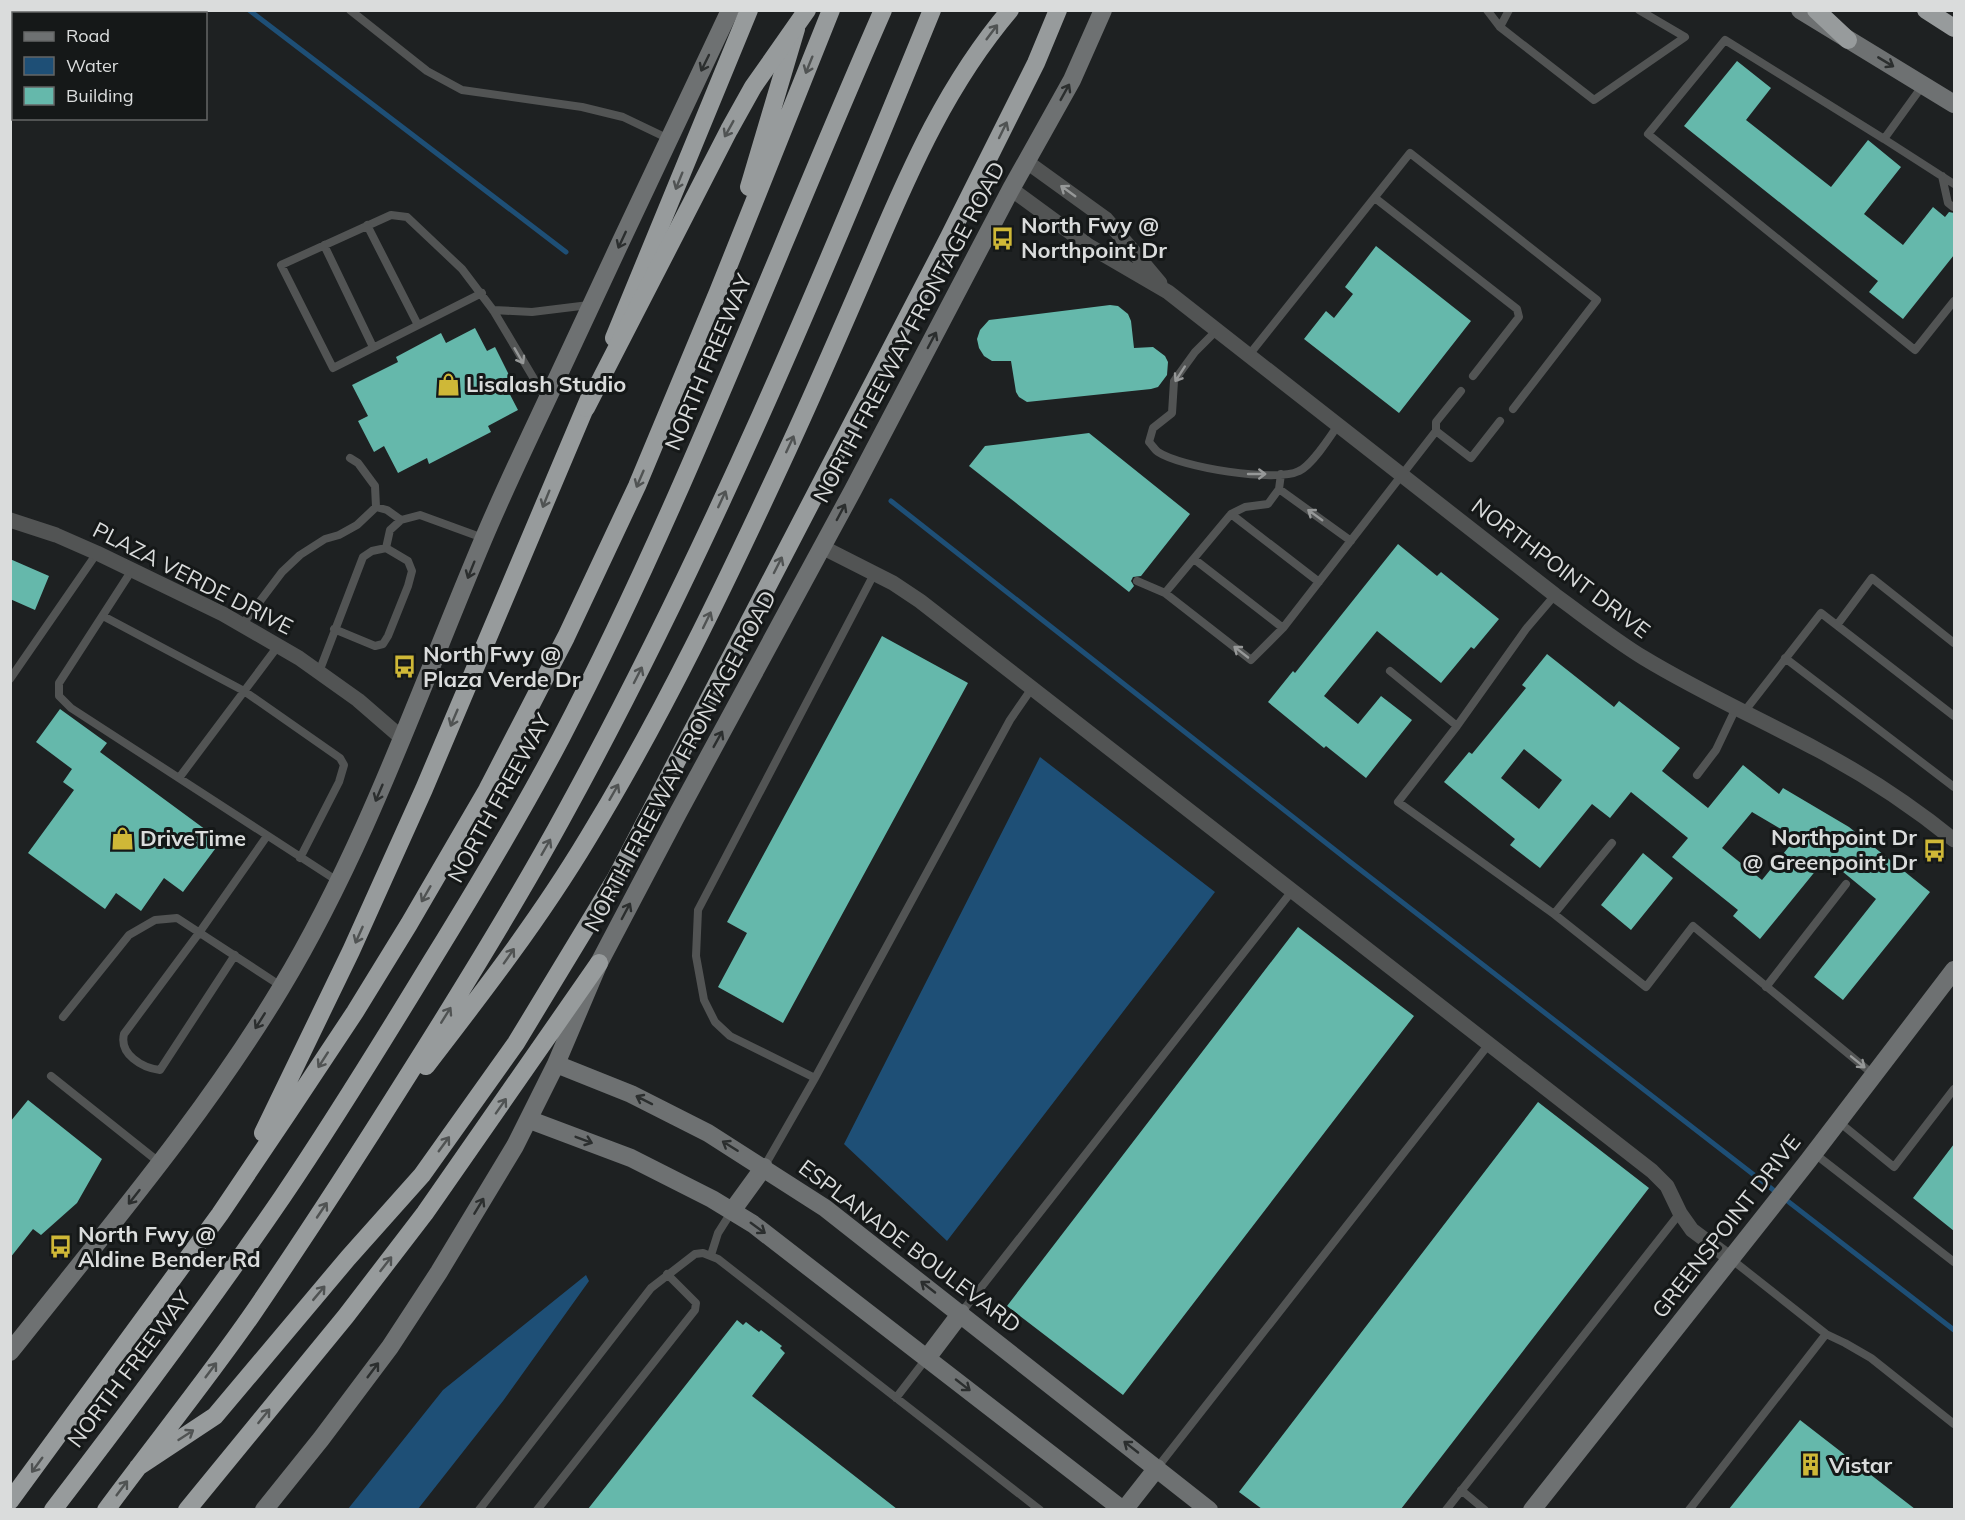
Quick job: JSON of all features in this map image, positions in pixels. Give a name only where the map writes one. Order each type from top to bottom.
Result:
[{"type":"highway","points":[[220,1214],[288,1085],[424,789],[585,408],[749,10]]},
{"type":"highway","points":[[718,292],[801,10]]},
{"type":"highway","points":[[585,408],[729,130],[753,87],[807,10]]},
{"type":"highway","name":"NORTH FREEWAY","points":[[10,1501],[220,1214],[355,1012],[487,790],[566,637],[637,486],[831,10]]},
{"type":"highway","name":"NORTH FREEWAY","points":[[53,1509],[207,1304],[333,1120],[453,927],[559,742],[607,647],[684,481],[828,134],[883,10]]},
{"type":"highway","points":[[106,1509],[249,1318],[348,1171],[460,994],[571,803],[646,659],[759,420],[932,10]]},
{"type":"highway","points":[[348,1171],[541,910],[588,838],[660,712],[788,450],[918,152],[955,84],[975,54],[1010,10]]},
{"type":"highway","points":[[138,1467],[215,1416],[348,1258],[422,1175],[516,1043],[616,878],[994,147],[1036,63],[1058,10]]},
{"type":"highway","points":[[1816,10],[1848,40]]},
{"type":"highway","points":[[1926,10],[1954,28]]},
{"type":"highway","points":[[187,1509],[346,1316],[425,1213],[599,963]]},
{"type":"main road","points":[[14,1342],[161,1164],[213,1093],[282,986],[339,882],[403,739],[483,538],[730,10]]},
{"type":"main road","name":"NORTH FREEWAY FRONTAGE ROAD","points":[[264,1509],[321,1439],[390,1347],[516,1146],[556,1064],[599,963],[1011,189],[1072,80],[1093,36],[1102,10]]},
{"type":"main road","points":[[1093,36],[1118,10]]},
{"type":"main road","points":[[1800,10],[1954,104]]},
{"type":"main road","name":"GREENSPOINT DRIVE","points":[[1532,1509],[1758,1225],[1954,970]]},
{"type":"main road","name":"ESPLANADE BOULEVARD","points":[[556,1064],[631,1094],[708,1133],[825,1208],[1209,1509]]},
{"type":"main road","points":[[530,1120],[630,1158],[676,1179],[753,1224],[1123,1509],[1157,1468]]},
{"type":"main road","points":[[732,1211],[764,1167]]},
{"type":"main road","points":[[927,1358],[961,1313]]},
{"type":"street","name":"NORTHPOINT DRIVE","points":[[1027,162],[1106,219],[1168,292]]},
{"type":"street","name":"NORTHPOINT DRIVE","points":[[1011,189],[1089,246],[1168,292],[1555,595],[1644,657],[1819,750],[1859,774],[1954,840]]},
{"type":"street","name":"PLAZA VERDE DRIVE","points":[[10,520],[56,535],[98,553],[242,624],[319,672],[358,700],[403,739]]},
{"type":"street","points":[[822,547],[920,600],[1652,1171],[1667,1186],[1680,1213],[1692,1230],[1731,1259]]},
{"type":"lane","points":[[350,10],[427,71],[462,90],[582,107],[622,117],[669,138]]},
{"type":"lane","points":[[1486,10],[1500,27],[1594,100],[1685,37],[1639,10]]},
{"type":"lane","points":[[1500,27],[1509,10]]},
{"type":"lane","points":[[1954,184],[1725,40],[1648,134],[1915,350],[1954,301]]},
{"type":"lane","points":[[1884,139],[1923,85]]},
{"type":"lane","points":[[1248,355],[1410,153],[1597,300],[1513,409]]},
{"type":"lane","points":[[1942,176],[1948,203],[1953,207]]},
{"type":"lane","points":[[1375,198],[1517,309],[1519,317],[1473,376]]},
{"type":"lane","points":[[482,293],[333,368],[281,265],[391,215],[407,217],[462,268],[482,293],[546,400]]},
{"type":"lane","points":[[367,225],[418,325]]},
{"type":"lane","points":[[324,246],[373,347]]},
{"type":"lane","points":[[493,310],[532,312],[591,305]]},
{"type":"lane","points":[[1218,330],[1195,352],[1174,381],[1172,413],[1153,428],[1149,442],[1159,453],[1194,465],[1236,474],[1281,474],[1300,471],[1322,449],[1338,425]]},
{"type":"lane","points":[[1137,581],[1165,593],[1251,660],[1283,628],[1351,541],[1436,431],[1436,422],[1461,391]]},
{"type":"lane","points":[[1436,431],[1471,458],[1500,421]]},
{"type":"lane","points":[[242,624],[282,572],[300,555],[325,539],[339,535],[357,525],[376,507],[375,486],[358,463],[350,458]]},
{"type":"lane","points":[[1165,593],[1231,514],[1245,507],[1268,504],[1279,489],[1281,474]]},
{"type":"lane","points":[[1279,489],[1351,541]]},
{"type":"lane","points":[[376,507],[387,510],[400,520]]},
{"type":"lane","points":[[1231,514],[1318,582]]},
{"type":"lane","points":[[386,548],[390,530],[400,520],[420,515],[483,538]]},
{"type":"lane","points":[[319,672],[334,629],[363,557],[372,551],[386,548],[408,561],[412,571],[383,644],[375,646],[334,629]]},
{"type":"lane","points":[[10,679],[98,553]]},
{"type":"lane","points":[[1194,559],[1283,628]]},
{"type":"lane","points":[[132,570],[59,683],[58,696],[71,708],[339,882]]},
{"type":"lane","points":[[815,1078],[730,1036],[715,1022],[704,1000],[696,956],[698,910],[874,574]]},
{"type":"lane","points":[[1837,625],[1872,578],[1954,643]]},
{"type":"lane","points":[[1555,595],[1526,628],[1457,726],[1398,802],[1554,914],[1646,987],[1693,926],[1874,1075]]},
{"type":"lane","points":[[1697,776],[1740,710],[1821,613],[1954,716]]},
{"type":"lane","points":[[103,616],[244,691],[340,758],[344,765],[339,782],[300,858]]},
{"type":"lane","points":[[179,778],[278,646]]},
{"type":"lane","points":[[1785,658],[1954,787]]},
{"type":"lane","points":[[1390,671],[1457,726]]},
{"type":"lane","points":[[764,1167],[1010,720],[1032,688]]},
{"type":"lane","points":[[235,955],[160,1070],[147,1069],[125,1050],[122,1042],[124,1034],[267,836]]},
{"type":"lane","points":[[1554,914],[1612,843]]},
{"type":"lane","points":[[1766,987],[1846,884]]},
{"type":"lane","points":[[961,1313],[1292,891]]},
{"type":"lane","points":[[63,1017],[129,935],[155,920],[177,918],[282,986]]},
{"type":"lane","points":[[1157,1468],[1489,1044]]},
{"type":"lane","points":[[51,1076],[161,1164]]},
{"type":"lane","points":[[1838,1121],[1894,1167],[1954,1089]]},
{"type":"lane","points":[[1811,1157],[1954,1262]]},
{"type":"lane","points":[[711,1255],[718,1233],[732,1211]]},
{"type":"lane","points":[[1446,1509],[1680,1213]]},
{"type":"lane","points":[[479,1509],[651,1288],[695,1254],[703,1253],[711,1255],[1040,1509]]},
{"type":"lane","points":[[1731,1259],[1826,1334],[1845,1342],[1871,1358],[1954,1424]]},
{"type":"lane","points":[[537,1509],[695,1310],[696,1303],[667,1274]]},
{"type":"lane","points":[[1689,1509],[1826,1334]]},
{"type":"lane","points":[[896,1398],[927,1358]]},
{"type":"lane","points":[[1461,1490],[1485,1509]]},
{"type":"water","points":[[1040,757],[1215,892],[947,1241],[844,1144]]},
{"type":"water","points":[[586,1275],[589,1281],[503,1401],[418,1509],[348,1509],[443,1390]]},
{"type":"building","points":[[1737,61],[1771,88],[1746,120],[1831,187],[1868,140],[1901,167],[1864,214],[1903,245],[1933,207],[1945,217],[1949,212],[1954,213],[1954,255],[1903,319],[1869,292],[1878,281],[1684,126]]},
{"type":"building","points":[[1376,246],[1471,321],[1399,413],[1304,339],[1326,311],[1334,318],[1353,294],[1345,287]]},
{"type":"building","points":[[1110,305],[1118,306],[1128,314],[1134,348],[1153,347],[1165,356],[1168,362],[1167,375],[1158,387],[1027,402],[1016,392],[1011,361],[992,361],[984,356],[979,348],[977,339],[980,330],[989,320]]},
{"type":"building","points":[[475,328],[487,351],[495,347],[513,383],[506,387],[518,410],[488,426],[491,432],[429,464],[427,458],[398,473],[384,446],[374,452],[358,421],[368,416],[352,385],[398,362],[396,357],[441,333],[446,343]]},
{"type":"building","points":[[1089,433],[1190,514],[1141,576],[1133,577],[1131,581],[1134,586],[1129,592],[969,466],[985,446]]},
{"type":"building","points":[[1398,544],[1437,576],[1441,572],[1499,619],[1474,649],[1471,647],[1441,683],[1377,631],[1324,696],[1358,724],[1381,696],[1412,720],[1366,778],[1326,746],[1324,748],[1268,702],[1293,671],[1295,673]]},
{"type":"building","points":[[10,559],[49,576],[35,610],[10,599]]},
{"type":"building","points":[[882,636],[968,683],[783,1023],[718,987],[747,933],[727,922]]},
{"type":"building","points":[[1547,654],[1614,707],[1619,701],[1680,748],[1662,771],[1708,808],[1743,765],[1779,794],[1783,788],[1849,827],[1930,892],[1843,1000],[1814,977],[1876,899],[1826,858],[1760,939],[1733,916],[1738,910],[1672,857],[1688,838],[1631,792],[1610,818],[1592,804],[1540,868],[1510,845],[1515,839],[1444,782],[1469,752],[1472,754],[1526,688],[1522,685]],"holes":[[[1524,749],[1562,780],[1539,809],[1501,778]],[[1752,812],[1796,838],[1762,880],[1722,848]]]},
{"type":"building","points":[[60,709],[107,743],[100,752],[221,841],[183,892],[164,878],[141,911],[116,893],[105,909],[28,853],[74,790],[63,782],[72,769],[36,742]]},
{"type":"building","points":[[1643,853],[1673,878],[1631,930],[1601,905]]},
{"type":"building","points":[[1298,927],[1414,1016],[1123,1395],[1007,1306]]},
{"type":"building","points":[[28,1100],[102,1159],[77,1203],[41,1235],[33,1229],[10,1258],[10,1122]]},
{"type":"building","points":[[1538,1102],[1649,1188],[1401,1509],[1262,1509],[1239,1492]]},
{"type":"building","points":[[1954,1144],[1954,1231],[1913,1198]]},
{"type":"building","points":[[737,1320],[743,1325],[746,1322],[759,1332],[761,1330],[782,1346],[780,1348],[785,1353],[752,1396],[897,1509],[588,1509]]},
{"type":"building","name":"Vistar","points":[[1800,1420],[1915,1509],[1729,1509]]},
{"type":"waterway","points":[[249,10],[566,252]]},
{"type":"waterway","points":[[891,501],[1349,861],[1954,1330]]},
{"type":"place","name":"North Fwy @ Northpoint Dr","points":[[1003,238]]},
{"type":"place","name":"Lisalash Studio","points":[[448,384]]},
{"type":"place","name":"North Fwy @ Plaza Verde Dr","points":[[405,667]]},
{"type":"place","name":"DriveTime","points":[[122,838]]},
{"type":"place","name":"Northpoint Dr @ Greenpoint Dr","points":[[1935,850]]},
{"type":"place","name":"North Fwy @ Aldine Bender Rd","points":[[60,1247]]},
{"type":"place","name":"Vistar","points":[[1811,1465]]}]
